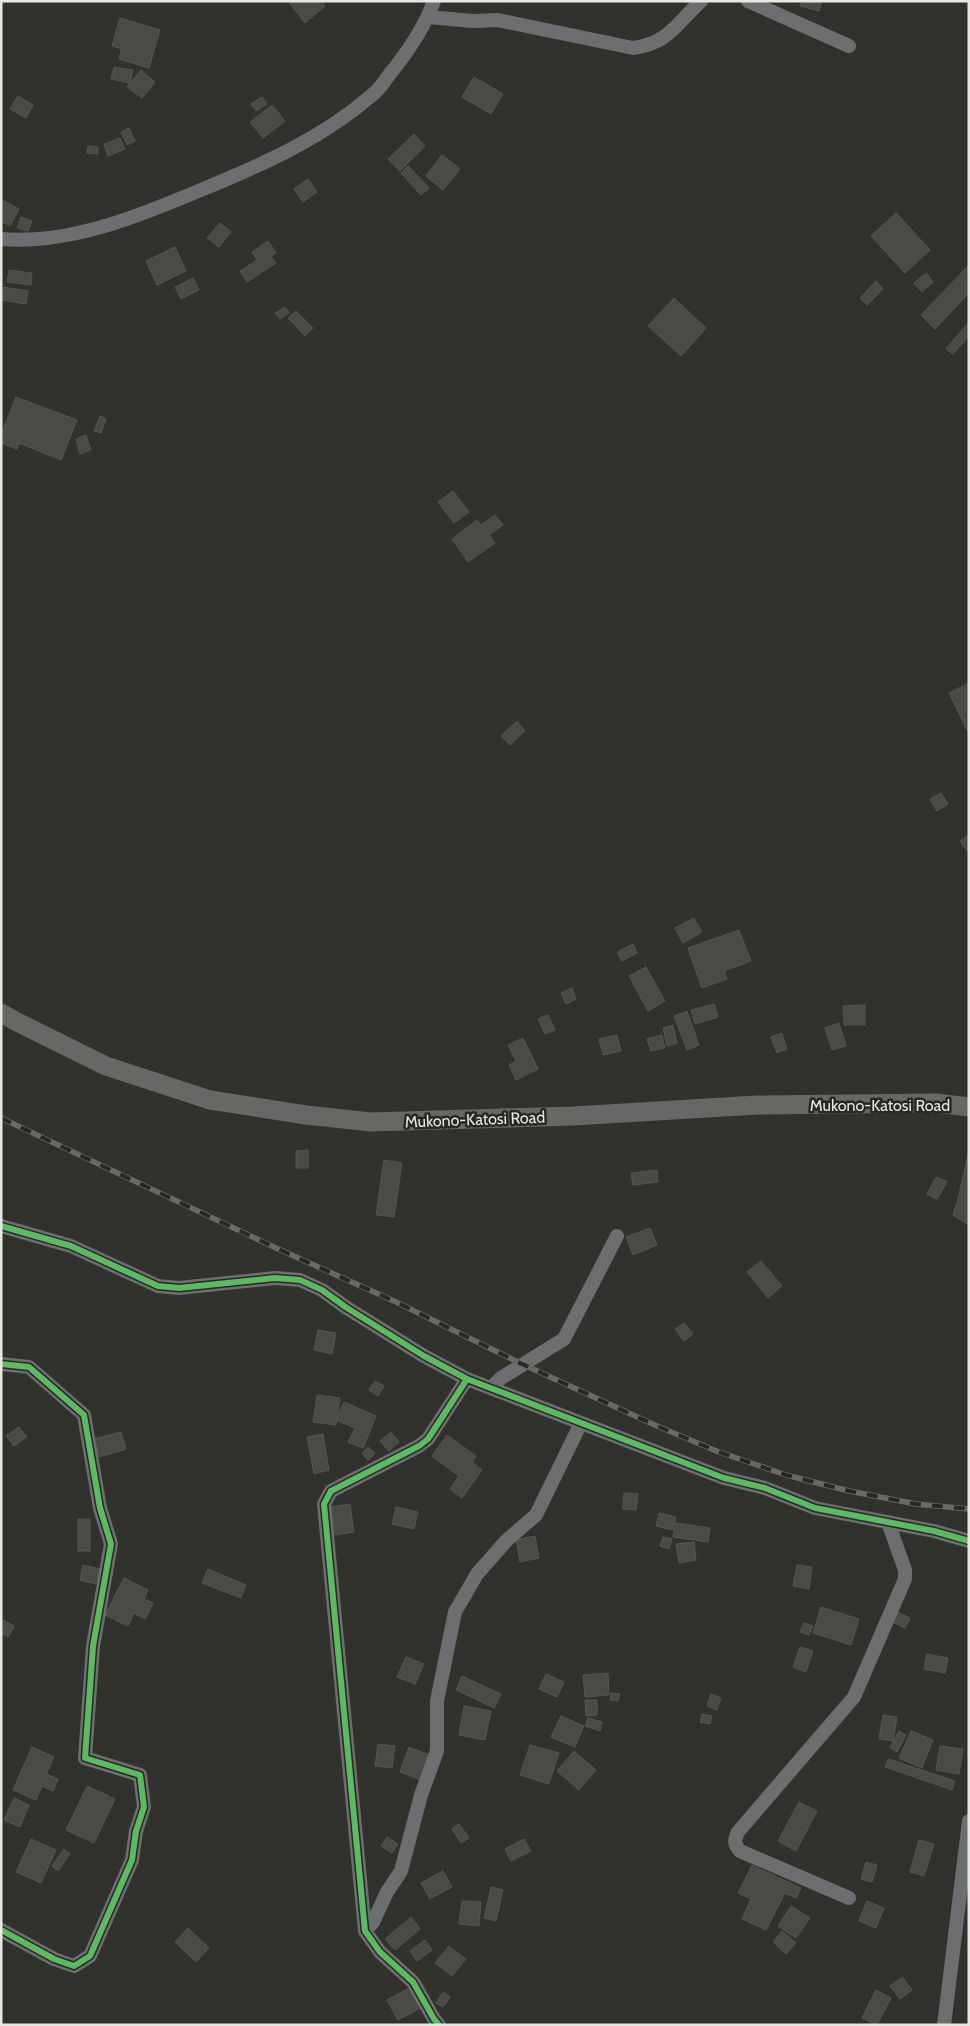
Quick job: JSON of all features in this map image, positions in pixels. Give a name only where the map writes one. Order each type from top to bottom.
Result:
[{"type":"main road","name":"Mukono-Katosi Road","points":[[1,1013],[106,1066],[210,1100],[306,1116],[371,1122],[573,1116],[758,1105],[936,1103],[969,1107]]},
{"type":"street","points":[[1,239],[42,239],[80,232],[137,216],[223,181],[328,129],[374,94],[405,56],[428,18],[434,1]]},
{"type":"street","points":[[428,18],[472,21],[498,20],[633,48],[649,46],[659,42],[700,1]]},
{"type":"street","points":[[748,1],[849,46]]},
{"type":"street","points":[[1,1226],[71,1246],[158,1286],[179,1288],[275,1278],[300,1280],[322,1290],[424,1356],[467,1379],[724,1478],[765,1488],[816,1508],[934,1531],[969,1541]]},
{"type":"street","points":[[491,1388],[501,1378],[564,1340],[617,1236]]},
{"type":"street","points":[[1,1364],[28,1367],[84,1415],[100,1508],[111,1544],[93,1646],[85,1758],[140,1775],[144,1807],[136,1831],[132,1860],[90,1956],[74,1966],[54,1959],[1,1930]]},
{"type":"street","points":[[439,2025],[434,2020],[413,1982],[380,1952],[365,1930],[324,1504],[331,1491],[420,1446],[428,1439],[467,1379]]},
{"type":"street","points":[[365,1930],[373,1922],[387,1892],[400,1871],[421,1795],[437,1751],[437,1701],[455,1612],[477,1574],[506,1540],[536,1515],[581,1423]]},
{"type":"street","points":[[849,1898],[740,1851],[735,1839],[744,1825],[854,1697],[905,1579],[905,1570],[888,1522]]},
{"type":"street","points":[[944,2025],[969,1821]]},
{"type":"building","points":[[288,1],[322,1],[325,6],[305,23]]},
{"type":"building","points":[[801,1],[822,1],[819,11],[800,6]]},
{"type":"building","points":[[120,18],[160,30],[149,68],[119,59],[122,49],[112,46]]},
{"type":"building","points":[[114,67],[133,70],[130,83],[111,79]]},
{"type":"building","points":[[141,70],[155,82],[142,98],[127,87]]},
{"type":"building","points":[[474,77],[503,94],[491,114],[462,97]]},
{"type":"building","points":[[18,96],[33,105],[26,118],[10,109]]},
{"type":"building","points":[[262,97],[267,104],[256,111],[251,104]]},
{"type":"building","points":[[272,105],[285,121],[263,138],[250,122]]},
{"type":"building","points":[[129,128],[135,141],[127,145],[121,132]]},
{"type":"building","points":[[414,134],[425,146],[400,171],[388,159]]},
{"type":"building","points":[[120,138],[125,149],[108,156],[104,144]]},
{"type":"building","points":[[88,146],[98,147],[98,154],[87,153]]},
{"type":"building","points":[[442,155],[460,169],[443,190],[426,176]]},
{"type":"building","points":[[408,166],[429,188],[421,195],[401,173]]},
{"type":"building","points":[[308,179],[317,192],[303,202],[294,189]]},
{"type":"building","points":[[2,200],[19,209],[10,226],[1,221]]},
{"type":"building","points":[[896,213],[930,250],[905,273],[871,236]]},
{"type":"building","points":[[21,217],[32,221],[28,231],[17,228]]},
{"type":"building","points":[[220,223],[231,232],[219,247],[207,238]]},
{"type":"building","points":[[268,241],[276,253],[271,256],[276,263],[247,282],[240,271],[257,260],[252,252]]},
{"type":"building","points":[[175,247],[186,271],[157,285],[146,261]]},
{"type":"building","points":[[969,265],[969,293],[935,329],[921,315]]},
{"type":"building","points":[[9,270],[32,273],[31,285],[7,282]]},
{"type":"building","points":[[926,273],[933,282],[922,292],[914,283]]},
{"type":"building","points":[[193,278],[199,290],[181,299],[175,287]]},
{"type":"building","points":[[876,281],[883,289],[867,305],[860,298]]},
{"type":"building","points":[[3,287],[28,291],[26,304],[1,300]]},
{"type":"building","points":[[674,298],[706,328],[681,356],[648,326]]},
{"type":"building","points":[[285,307],[289,313],[280,319],[275,313]]},
{"type":"building","points":[[296,311],[313,328],[305,336],[288,318]]},
{"type":"building","points":[[969,322],[969,336],[953,354],[946,349]]},
{"type":"building","points":[[16,397],[77,420],[61,460],[19,443],[17,449],[1,443],[1,435]]},
{"type":"building","points":[[100,416],[106,419],[101,433],[94,431]]},
{"type":"building","points":[[86,435],[91,450],[80,454],[76,439]]},
{"type":"building","points":[[453,491],[469,512],[454,523],[438,502]]},
{"type":"building","points":[[495,515],[503,525],[489,535],[495,543],[468,562],[452,539],[477,520],[481,525]]},
{"type":"building","points":[[969,683],[969,729],[967,730],[949,693]]},
{"type":"building","points":[[517,721],[525,731],[510,745],[501,736]]},
{"type":"building","points":[[941,793],[948,804],[937,811],[930,799]]},
{"type":"building","points":[[969,835],[969,852],[968,852],[960,841]]},
{"type":"building","points":[[694,918],[702,932],[683,943],[675,928]]},
{"type":"building","points":[[739,930],[751,961],[724,971],[727,979],[702,988],[688,948]]},
{"type":"building","points":[[633,944],[637,953],[622,961],[617,952]]},
{"type":"building","points":[[646,967],[665,1001],[648,1011],[629,976]]},
{"type":"building","points":[[572,988],[576,999],[566,1004],[561,993]]},
{"type":"building","points":[[714,1004],[718,1017],[695,1024],[691,1010]]},
{"type":"building","points":[[865,1005],[865,1025],[844,1025],[843,1006]]},
{"type":"building","points":[[687,1011],[699,1045],[687,1050],[674,1016]]},
{"type":"building","points":[[548,1015],[555,1030],[545,1034],[538,1019]]},
{"type":"building","points":[[839,1023],[846,1046],[832,1050],[825,1028]]},
{"type":"building","points":[[673,1025],[677,1043],[667,1046],[663,1028]]},
{"type":"building","points":[[782,1033],[787,1049],[777,1053],[771,1037]]},
{"type":"building","points":[[617,1035],[621,1051],[603,1055],[599,1039]]},
{"type":"building","points":[[662,1035],[665,1048],[651,1051],[647,1039]]},
{"type":"building","points":[[523,1038],[538,1069],[516,1080],[509,1065],[516,1061],[508,1045]]},
{"type":"building","points":[[308,1150],[308,1168],[296,1168],[296,1151]]},
{"type":"building","points":[[969,1150],[969,1225],[953,1215]]},
{"type":"building","points":[[384,1160],[402,1163],[394,1217],[376,1215]]},
{"type":"building","points":[[657,1170],[658,1182],[633,1185],[631,1173]]},
{"type":"building","points":[[936,1177],[947,1182],[937,1199],[927,1194]]},
{"type":"building","points":[[650,1228],[657,1245],[633,1255],[626,1237]]},
{"type":"building","points":[[761,1261],[782,1286],[768,1298],[747,1272]]},
{"type":"building","points":[[684,1323],[693,1334],[684,1341],[675,1329]]},
{"type":"building","points":[[318,1330],[336,1333],[332,1354],[314,1350]]},
{"type":"building","points":[[375,1381],[384,1386],[378,1396],[369,1390]]},
{"type":"building","points":[[317,1395],[340,1398],[336,1425],[313,1422]]},
{"type":"building","points":[[344,1402],[376,1416],[363,1448],[348,1442],[355,1428],[336,1420]]},
{"type":"building","points":[[19,1427],[27,1437],[14,1446],[6,1436]]},
{"type":"building","points":[[121,1432],[126,1449],[99,1457],[94,1439]]},
{"type":"building","points":[[391,1432],[399,1442],[389,1451],[380,1441]]},
{"type":"building","points":[[323,1434],[329,1470],[314,1474],[307,1437]]},
{"type":"building","points":[[447,1435],[476,1456],[472,1462],[482,1470],[462,1498],[450,1489],[459,1476],[432,1456]]},
{"type":"building","points":[[368,1447],[375,1453],[368,1460],[362,1454]]},
{"type":"building","points":[[624,1493],[638,1494],[636,1510],[623,1509]]},
{"type":"building","points":[[350,1504],[354,1532],[335,1535],[331,1507]]},
{"type":"building","points":[[396,1507],[418,1512],[414,1529],[392,1524]]},
{"type":"building","points":[[659,1513],[676,1517],[673,1530],[656,1526]]},
{"type":"building","points":[[78,1519],[90,1519],[90,1551],[78,1551]]},
{"type":"building","points":[[676,1523],[710,1528],[708,1542],[673,1537]]},
{"type":"building","points":[[535,1536],[539,1558],[520,1562],[516,1540]]},
{"type":"building","points":[[663,1537],[672,1539],[669,1549],[660,1546]]},
{"type":"building","points":[[694,1542],[696,1560],[679,1563],[676,1544]]},
{"type":"building","points":[[83,1565],[100,1569],[96,1584],[80,1580]]},
{"type":"building","points":[[797,1565],[812,1567],[809,1589],[793,1586]]},
{"type":"building","points":[[208,1569],[246,1585],[241,1598],[202,1583]]},
{"type":"building","points":[[124,1578],[148,1590],[144,1599],[153,1603],[145,1619],[134,1613],[128,1626],[105,1615]]},
{"type":"building","points":[[821,1607],[859,1619],[851,1645],[813,1633]]},
{"type":"building","points":[[895,1611],[910,1618],[905,1628],[890,1621]]},
{"type":"building","points":[[1,1619],[14,1626],[8,1637],[1,1633]]},
{"type":"building","points":[[804,1623],[813,1626],[809,1635],[800,1632]]},
{"type":"building","points":[[800,1647],[813,1651],[806,1672],[793,1667]]},
{"type":"building","points":[[927,1654],[948,1658],[945,1673],[924,1669]]},
{"type":"building","points":[[406,1657],[424,1664],[415,1684],[397,1677]]},
{"type":"building","points":[[608,1673],[609,1695],[585,1697],[583,1675]]},
{"type":"building","points":[[546,1674],[564,1682],[557,1697],[539,1689]]},
{"type":"building","points":[[462,1676],[501,1694],[494,1708],[456,1690]]},
{"type":"building","points":[[611,1693],[620,1694],[618,1701],[610,1700]]},
{"type":"building","points":[[711,1694],[721,1698],[717,1710],[707,1706]]},
{"type":"building","points":[[585,1700],[597,1700],[597,1715],[586,1716]]},
{"type":"building","points":[[464,1706],[491,1711],[485,1740],[459,1735]]},
{"type":"building","points":[[702,1714],[712,1716],[710,1724],[700,1722]]},
{"type":"building","points":[[883,1715],[897,1717],[893,1741],[879,1739]]},
{"type":"building","points":[[561,1716],[584,1726],[575,1747],[551,1737]]},
{"type":"building","points":[[588,1718],[602,1722],[600,1731],[585,1726]]},
{"type":"building","points":[[899,1731],[906,1735],[897,1752],[890,1748]]},
{"type":"building","points":[[911,1731],[933,1740],[922,1768],[899,1758]]},
{"type":"building","points":[[378,1744],[395,1746],[392,1768],[375,1766]]},
{"type":"building","points":[[530,1745],[559,1753],[549,1784],[520,1775]]},
{"type":"building","points":[[940,1746],[963,1749],[959,1774],[936,1770]]},
{"type":"building","points":[[32,1747],[54,1757],[46,1774],[58,1779],[53,1791],[42,1786],[36,1800],[13,1790]]},
{"type":"building","points":[[409,1747],[430,1755],[421,1780],[400,1772]]},
{"type":"building","points":[[574,1751],[596,1770],[579,1790],[557,1771]]},
{"type":"building","points":[[888,1759],[955,1781],[952,1790],[885,1767]]},
{"type":"building","points":[[87,1786],[115,1799],[94,1843],[66,1830]]},
{"type":"building","points":[[14,1798],[29,1805],[20,1827],[4,1820]]},
{"type":"building","points":[[799,1802],[817,1811],[796,1851],[778,1841]]},
{"type":"building","points":[[459,1824],[469,1838],[461,1843],[452,1829]]},
{"type":"building","points":[[387,1837],[398,1844],[392,1853],[381,1846]]},
{"type":"building","points":[[31,1839],[56,1850],[41,1883],[16,1872]]},
{"type":"building","points":[[524,1839],[531,1851],[511,1861],[505,1849]]},
{"type":"building","points":[[919,1840],[934,1844],[924,1876],[910,1872]]},
{"type":"building","points":[[64,1849],[70,1854],[58,1871],[52,1866]]},
{"type":"building","points":[[866,1862],[877,1865],[872,1882],[861,1879]]},
{"type":"building","points":[[752,1865],[801,1888],[796,1898],[785,1893],[766,1930],[742,1919],[751,1899],[738,1893]]},
{"type":"building","points":[[443,1871],[452,1887],[430,1899],[421,1883]]},
{"type":"building","points":[[491,1887],[503,1890],[496,1921],[484,1918]]},
{"type":"building","points":[[462,1901],[481,1902],[479,1926],[459,1924]]},
{"type":"building","points":[[867,1901],[884,1908],[876,1928],[859,1921]]},
{"type":"building","points":[[791,1906],[810,1918],[796,1938],[778,1926]]},
{"type":"building","points":[[411,1917],[420,1929],[395,1950],[385,1939]]},
{"type":"building","points":[[188,1928],[209,1948],[196,1962],[175,1942]]},
{"type":"building","points":[[782,1931],[796,1943],[786,1954],[773,1942]]},
{"type":"building","points":[[425,1940],[432,1950],[417,1961],[410,1951]]},
{"type":"building","points":[[449,1946],[466,1959],[452,1976],[435,1963]]},
{"type":"building","points":[[902,1977],[912,1990],[900,1999],[890,1986]]},
{"type":"building","points":[[409,1988],[420,2008],[398,2020],[387,2000]]},
{"type":"building","points":[[876,1990],[891,1998],[877,2025],[862,2018]]},
{"type":"building","points":[[443,1992],[450,1997],[443,2007],[436,2003]]},
{"type":"railway","points":[[1,1118],[276,1248],[394,1301],[522,1364],[657,1426],[719,1452],[786,1475],[849,1491],[916,1504],[969,1509]]},
{"type":"cycle path","points":[[1,1226],[71,1246],[158,1286],[179,1288],[275,1278],[300,1280],[322,1290],[347,1308],[424,1356],[467,1379],[724,1478],[765,1488],[815,1508],[934,1531],[969,1541]]},
{"type":"cycle path","points":[[1,1364],[29,1367],[84,1415],[100,1508],[111,1544],[93,1646],[85,1758],[140,1775],[144,1807],[136,1831],[132,1860],[90,1956],[74,1966],[54,1959],[1,1930]]},
{"type":"cycle path","points":[[439,2025],[413,1982],[380,1952],[365,1931],[324,1504],[331,1491],[419,1446],[428,1439],[467,1379]]}]
